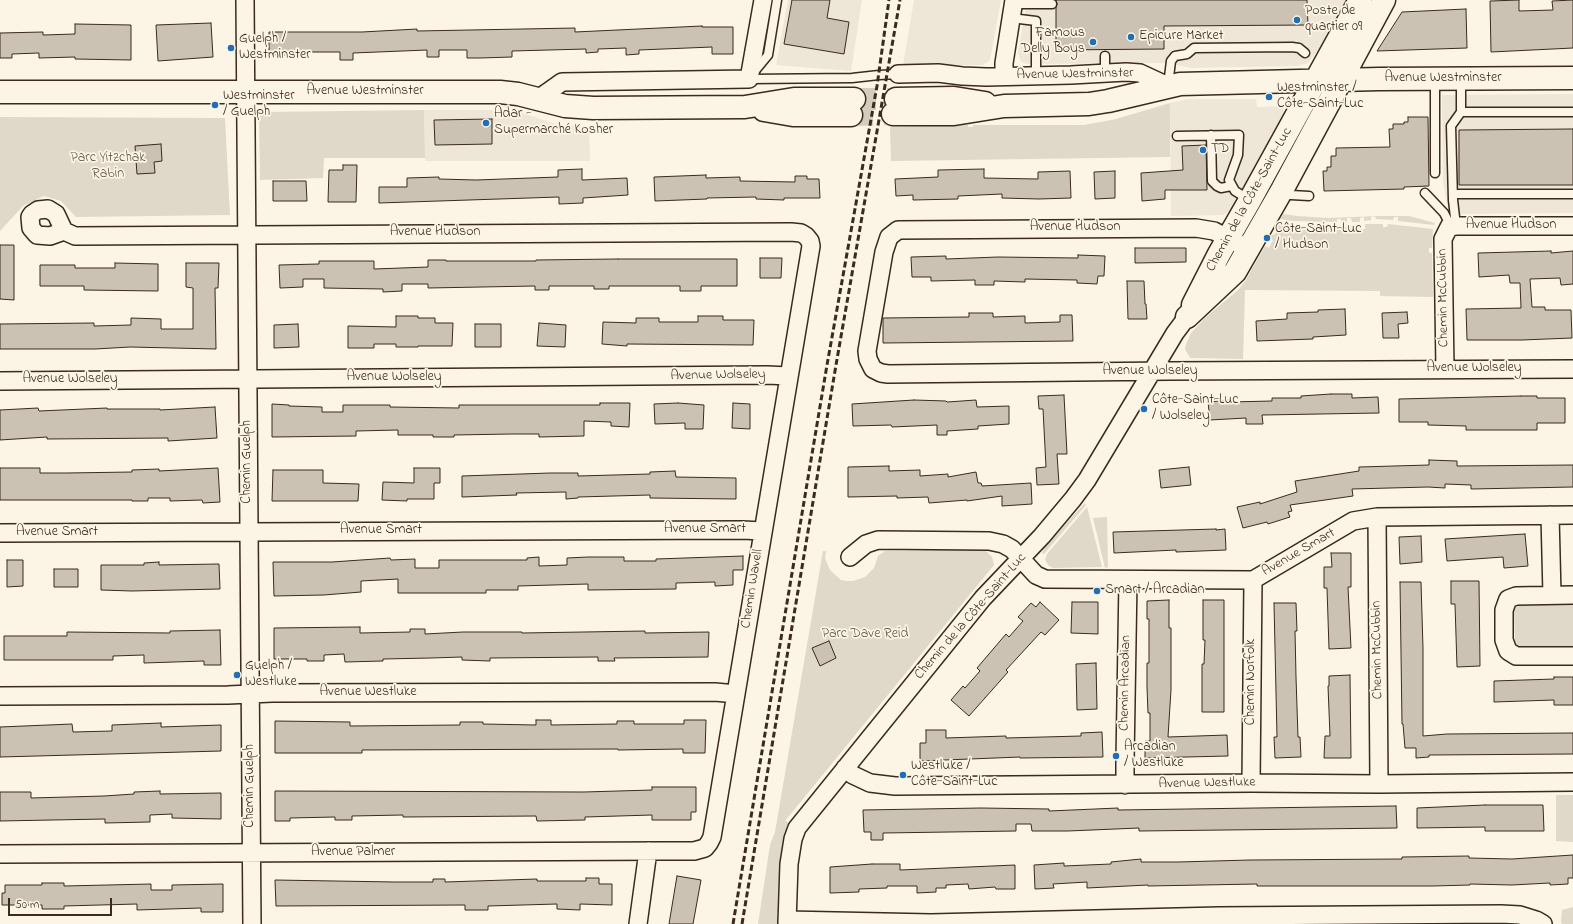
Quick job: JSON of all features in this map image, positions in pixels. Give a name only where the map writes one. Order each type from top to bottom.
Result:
[{"type":"street","name":"Chemin Guelph","points":[[245,0],[252,924]]},
{"type":"street","points":[[538,99],[562,82],[749,79],[763,0]]},
{"type":"street","name":"Chemin de la Côte-Saint-Luc","points":[[1187,317],[1232,276],[1249,249],[1260,206],[1316,81],[1360,0]]},
{"type":"street","name":"Chemin de la Côte-Saint-Luc","points":[[787,922],[789,864],[794,833],[802,821],[983,598],[1057,519],[1079,491],[1175,333],[1187,317],[1228,238],[1260,206],[1282,190],[1384,0]]},
{"type":"street","points":[[1004,76],[1004,62],[1013,7]]},
{"type":"street","name":"Avenue Westminster","points":[[898,74],[938,73],[962,76],[1072,76],[1126,72],[1140,73],[1168,86]]},
{"type":"street","name":"Avenue Westminster","points":[[894,106],[954,98],[1004,106],[1097,103],[1180,84],[1573,78]]},
{"type":"street","name":"Avenue Westminster","points":[[0,92],[512,92],[565,106],[592,108],[745,107],[793,115],[852,107]]},
{"type":"street","name":"Avenue Hudson","points":[[1452,226],[1573,226]]},
{"type":"street","name":"Chemin McCubbin","points":[[1445,369],[1443,239],[1452,226]]},
{"type":"street","name":"Avenue Hudson","points":[[896,231],[914,229],[1196,228],[1210,230],[1249,249]]},
{"type":"street","name":"Avenue Hudson","points":[[64,231],[75,236],[768,232],[797,232],[806,236]]},
{"type":"street","name":"Avenue Wolseley","points":[[896,231],[889,237],[884,252],[867,350],[869,363],[877,371],[888,374],[1573,369]]},
{"type":"street","name":"Chemin Wavell","points":[[705,848],[712,836],[811,246],[810,241],[806,236]]},
{"type":"street","name":"Avenue Wolseley","points":[[0,381],[789,376]]},
{"type":"street","name":"Avenue Smart","points":[[850,557],[860,548],[874,541],[900,540],[996,542],[1012,549],[1036,575],[1045,579],[1253,580],[1353,521],[1376,517],[1573,514]]},
{"type":"street","points":[[1550,515],[1552,595]]},
{"type":"street","name":"Chemin McCubbin","points":[[1376,517],[1379,784]]},
{"type":"street","name":"Avenue Smart","points":[[0,533],[763,531]]},
{"type":"street","name":"Chemin Arcadian","points":[[1126,785],[1125,762],[1128,580]]},
{"type":"street","name":"Chemin Norfolk","points":[[1251,783],[1253,580]]},
{"type":"street","points":[[1573,595],[1516,596],[1508,600],[1504,610],[1504,640],[1508,651],[1516,656],[1573,656]]},
{"type":"street","name":"Avenue Westluke","points":[[0,696],[715,692],[736,694]]},
{"type":"street","name":"Avenue Westluke","points":[[845,768],[853,775],[870,783],[895,786],[1573,782]]},
{"type":"street","name":"Avenue Palmer","points":[[0,854],[694,851],[705,848]]},
{"type":"street","points":[[638,924],[648,851]]},
{"type":"street","points":[[787,922],[932,923],[1219,916],[1420,919],[1501,914],[1520,915],[1543,924]]},
{"type":"lane","points":[[749,79],[768,55],[777,0]]},
{"type":"lane","points":[[1013,7],[1052,4]]},
{"type":"lane","points":[[1013,7],[1036,21],[1036,75]]},
{"type":"lane","points":[[1168,86],[1171,61],[1175,56],[1187,54],[1194,48],[1292,47],[1299,48],[1306,53]]},
{"type":"lane","points":[[1105,56],[1106,73]]},
{"type":"lane","points":[[749,79],[852,78],[898,74]]},
{"type":"lane","points":[[1435,79],[1435,173]]},
{"type":"lane","points":[[1452,226],[1453,194],[1451,126],[1461,112],[1461,79]]},
{"type":"lane","points":[[1461,112],[1573,112]]},
{"type":"lane","points":[[1211,135],[1212,181],[1221,188],[1231,186]]},
{"type":"lane","points":[[1177,136],[1239,135],[1238,155],[1228,180],[1235,191],[1260,206]]},
{"type":"lane","points":[[1282,190],[1291,195],[1309,196]]},
{"type":"lane","points":[[1426,193],[1444,213],[1452,226]]},
{"type":"lane","points":[[1453,194],[1573,194]]},
{"type":"shaded area","points":[[788,0],[862,0],[851,71],[776,65]]},
{"type":"shaded area","points":[[914,0],[1001,0],[990,60],[983,65],[903,65]]},
{"type":"shaded area","points":[[1027,0],[1345,0],[1318,50],[1308,63],[1297,66],[1192,68],[1165,63],[1023,63],[1020,60],[1018,53]]},
{"type":"shaded area","points":[[1573,94],[1573,213],[1449,214],[1443,182],[1442,95]]},
{"type":"shaded area","points":[[1188,99],[1256,99],[1257,107],[1283,106],[1284,113],[1282,118],[1232,209],[1224,215],[1171,216],[1170,103]]},
{"type":"shaded area","points":[[424,110],[507,110],[520,112],[558,125],[589,127],[590,161],[425,161]]},
{"type":"green space","points":[[1170,103],[1170,157],[891,161],[890,127],[1084,125],[1116,119]]},
{"type":"green space","points":[[424,110],[425,158],[324,158],[323,178],[260,180],[259,117],[264,112]]},
{"type":"green space","name":"Parc Yitzchak Rabin","points":[[0,117],[225,118],[230,215],[76,217],[61,201],[44,196],[23,206],[0,231]]},
{"type":"green space","points":[[1283,214],[1328,218],[1374,216],[1371,217],[1371,220],[1364,221],[1364,217],[1360,218],[1360,222],[1352,222],[1351,218],[1347,218],[1347,222],[1342,223],[1341,219],[1337,219],[1337,222],[1293,221],[1280,219]]},
{"type":"green space","points":[[1375,216],[1409,216],[1435,223],[1434,225],[1398,221],[1398,217],[1394,217],[1393,220],[1376,219]]},
{"type":"green space","points":[[1278,223],[1301,226],[1338,226],[1338,229],[1342,229],[1342,227],[1359,225],[1360,229],[1365,229],[1365,224],[1383,224],[1383,227],[1387,227],[1388,224],[1433,229],[1432,248],[1429,248],[1429,253],[1432,253],[1433,297],[1380,296],[1380,291],[1245,290],[1243,359],[1190,358],[1185,349],[1191,333],[1206,317],[1238,290],[1246,280],[1265,246],[1269,248],[1273,240],[1269,238],[1276,232],[1274,230]]},
{"type":"green space","points":[[1085,503],[1086,505],[1044,554],[1042,553],[1045,546]]},
{"type":"green space","points":[[1087,507],[1102,567],[1053,568],[1049,566],[1045,560],[1047,554]]},
{"type":"green space","points":[[1107,517],[1108,567],[1105,568],[1093,518]]},
{"type":"green space","name":"Parc Dave Reid","points":[[985,550],[992,557],[994,565],[785,821],[788,822],[783,845],[780,924],[758,924],[770,845],[775,832],[823,551],[826,551],[825,558],[830,570],[841,580],[853,581],[865,577],[874,568],[878,556],[885,551]]},
{"type":"green space","points":[[1573,603],[1573,646],[1519,647],[1515,643],[1514,609],[1518,604]]},
{"type":"green space","points":[[1556,795],[1573,795],[1573,842],[1556,841]]},
{"type":"green space","points":[[1573,907],[1573,924],[1562,924],[1562,910]]},
{"type":"building","points":[[792,0],[830,0],[827,18],[849,22],[844,54],[784,44]]},
{"type":"building","points":[[1056,0],[1307,0],[1308,25],[1164,26],[1164,49],[1056,50]]},
{"type":"building","points":[[1519,0],[1519,11],[1553,10],[1552,1],[1573,0],[1573,48],[1491,52],[1490,1]]},
{"type":"building","points":[[1466,9],[1467,48],[1377,51],[1402,12]]},
{"type":"building","points":[[211,23],[213,57],[158,61],[156,25]]},
{"type":"building","points":[[75,24],[131,25],[131,60],[75,59],[75,57],[39,58],[39,53],[12,54],[12,58],[0,58],[0,33],[43,32],[43,35],[75,34]]},
{"type":"building","points":[[702,26],[733,27],[733,54],[712,54],[712,47],[639,50],[639,54],[626,55],[626,48],[598,49],[598,52],[586,53],[586,49],[512,51],[512,57],[480,58],[467,58],[467,50],[439,50],[439,57],[427,57],[427,50],[353,53],[353,60],[340,60],[340,52],[290,52],[290,55],[269,55],[269,32],[362,32],[417,29],[417,31],[575,28],[575,32]]},
{"type":"building","points":[[1408,117],[1428,117],[1429,186],[1404,187],[1404,189],[1324,191],[1323,171],[1327,171],[1327,167],[1331,167],[1331,156],[1336,156],[1336,148],[1390,147],[1389,129],[1393,129],[1393,124],[1404,124],[1404,122],[1408,122]]},
{"type":"building","points":[[492,119],[492,144],[435,145],[434,120]]},
{"type":"building","points":[[1573,129],[1573,185],[1459,185],[1459,130]]},
{"type":"building","points":[[161,144],[162,161],[154,162],[155,173],[137,174],[135,146]]},
{"type":"building","points":[[1206,145],[1207,190],[1165,190],[1165,199],[1142,201],[1141,173],[1183,170],[1182,146]]},
{"type":"building","points":[[343,165],[357,165],[356,202],[328,202],[329,170],[343,170]]},
{"type":"building","points":[[582,169],[582,180],[627,178],[628,195],[583,198],[583,203],[559,204],[559,197],[379,203],[379,187],[407,187],[407,178],[439,177],[439,179],[476,180],[558,177],[558,170]]},
{"type":"building","points":[[984,169],[984,178],[1038,179],[1038,172],[1070,171],[1071,198],[1002,198],[1002,194],[958,196],[958,199],[913,200],[913,195],[896,196],[895,179],[938,177],[938,170]]},
{"type":"building","points":[[1115,171],[1115,198],[1095,199],[1094,172]]},
{"type":"building","points":[[706,175],[706,178],[740,177],[740,181],[795,182],[795,176],[807,176],[807,179],[819,179],[820,198],[784,198],[784,200],[756,199],[756,197],[655,201],[654,177]]},
{"type":"building","points":[[273,181],[306,181],[307,201],[273,201]]},
{"type":"building","points":[[0,245],[14,245],[14,300],[0,299]]},
{"type":"building","points":[[1135,248],[1186,248],[1186,262],[1135,263]]},
{"type":"building","points":[[1551,251],[1551,253],[1573,251],[1573,284],[1561,285],[1560,278],[1530,279],[1532,307],[1545,307],[1545,310],[1571,310],[1572,338],[1467,340],[1466,309],[1521,308],[1520,283],[1510,283],[1509,275],[1479,277],[1478,253]]},
{"type":"building","points":[[1078,255],[1105,256],[1104,276],[1098,276],[1097,284],[1077,283],[1077,280],[1025,279],[1025,282],[994,281],[994,285],[975,285],[975,280],[931,281],[931,277],[912,277],[911,257],[946,256],[946,259],[998,257],[1078,258]]},
{"type":"building","points":[[760,258],[782,258],[781,278],[760,278]]},
{"type":"building","points":[[737,259],[737,286],[701,286],[701,291],[680,291],[680,286],[609,286],[609,289],[594,289],[594,286],[549,286],[549,290],[535,290],[535,286],[428,288],[428,284],[402,284],[402,291],[383,292],[383,289],[324,288],[324,279],[303,279],[303,287],[280,288],[279,265],[319,264],[319,261],[374,261],[374,269],[428,267],[428,260],[536,261]]},
{"type":"building","points":[[115,263],[158,264],[158,291],[84,290],[84,286],[40,286],[40,265],[75,265],[75,268],[115,268]]},
{"type":"building","points":[[186,263],[219,263],[218,288],[215,288],[216,349],[130,347],[95,349],[0,349],[0,324],[94,323],[94,326],[131,325],[131,318],[161,319],[161,329],[193,329],[193,288],[186,287]]},
{"type":"building","points":[[1127,281],[1144,281],[1147,319],[1128,319]]},
{"type":"building","points":[[1345,309],[1346,335],[1313,337],[1313,339],[1257,341],[1256,321],[1287,319],[1287,313]]},
{"type":"building","points":[[1407,312],[1408,323],[1398,324],[1399,338],[1383,338],[1382,313]]},
{"type":"building","points":[[969,313],[993,313],[993,317],[1025,316],[1025,323],[1060,322],[1060,315],[1072,315],[1073,341],[883,343],[883,318],[969,317]]},
{"type":"building","points":[[396,316],[435,318],[435,323],[453,323],[452,346],[396,347],[396,344],[374,344],[374,348],[348,348],[348,326],[396,327]]},
{"type":"building","points":[[698,316],[723,316],[723,320],[754,320],[753,345],[627,344],[627,346],[602,344],[603,322],[636,323],[636,318],[659,318],[659,322],[698,322]]},
{"type":"building","points":[[539,323],[566,325],[565,347],[537,346]]},
{"type":"building","points":[[298,324],[299,347],[274,348],[274,325]]},
{"type":"building","points":[[475,324],[501,324],[501,347],[475,347]]},
{"type":"building","points":[[1352,394],[1352,398],[1378,397],[1379,413],[1262,415],[1263,424],[1246,424],[1246,418],[1210,420],[1208,402],[1229,400],[1229,402],[1272,401],[1272,398],[1301,398],[1301,396]]},
{"type":"building","points":[[1064,395],[1067,454],[1057,454],[1059,484],[1037,485],[1036,468],[1046,467],[1043,409],[1039,409],[1038,396]]},
{"type":"building","points":[[1537,396],[1537,398],[1565,398],[1565,423],[1537,423],[1537,430],[1466,430],[1466,426],[1428,425],[1428,422],[1399,422],[1399,399]]},
{"type":"building","points":[[914,400],[947,402],[976,400],[977,407],[1009,406],[1009,424],[978,426],[978,429],[947,431],[947,435],[937,435],[937,425],[892,427],[891,425],[853,426],[852,404]]},
{"type":"building","points":[[600,403],[630,403],[629,427],[611,426],[611,422],[584,421],[584,436],[539,437],[539,434],[511,434],[433,437],[433,435],[398,435],[398,430],[356,431],[356,436],[272,437],[272,404],[322,407],[322,412],[343,412],[343,405],[390,405],[390,407],[459,408],[459,405],[600,405]]},
{"type":"building","points":[[678,403],[704,405],[703,429],[685,429],[685,423],[655,424],[654,404]]},
{"type":"building","points":[[733,403],[750,404],[750,429],[732,428]]},
{"type":"building","points":[[215,407],[217,438],[168,441],[168,438],[47,439],[47,437],[0,440],[0,410],[38,408],[39,411],[107,408],[160,410]]},
{"type":"building","points":[[1429,460],[1457,461],[1457,466],[1573,465],[1573,487],[1471,489],[1471,485],[1445,484],[1445,488],[1352,489],[1353,496],[1290,505],[1292,511],[1288,512],[1290,517],[1268,524],[1267,522],[1243,528],[1237,507],[1260,502],[1260,504],[1297,492],[1295,481],[1359,471],[1359,467],[1429,465]]},
{"type":"building","points":[[889,466],[889,471],[920,470],[920,476],[948,474],[948,477],[976,472],[978,483],[981,483],[982,486],[1031,483],[1032,504],[1002,506],[1002,496],[967,501],[929,503],[928,497],[848,497],[848,467]]},
{"type":"building","points":[[1189,467],[1191,485],[1161,488],[1159,470]]},
{"type":"building","points":[[0,468],[40,468],[40,473],[66,473],[218,468],[220,502],[203,503],[202,500],[170,501],[170,498],[148,498],[148,501],[0,500]]},
{"type":"building","points":[[414,468],[440,468],[440,483],[434,483],[434,499],[407,499],[407,501],[382,500],[383,482],[414,483]]},
{"type":"building","points":[[273,470],[323,470],[323,483],[359,484],[358,501],[272,501]]},
{"type":"building","points":[[675,471],[676,477],[736,478],[736,499],[650,498],[650,495],[578,497],[566,499],[566,492],[516,493],[517,495],[462,497],[462,476],[578,473],[578,476],[650,474],[650,472]]},
{"type":"building","points":[[1225,529],[1226,550],[1176,552],[1176,550],[1114,553],[1113,532]]},
{"type":"building","points":[[1525,534],[1528,566],[1504,568],[1503,557],[1447,561],[1445,539]]},
{"type":"building","points":[[1421,536],[1422,562],[1400,564],[1399,537]]},
{"type":"building","points":[[1331,553],[1351,553],[1351,587],[1348,587],[1351,648],[1329,649],[1327,588],[1324,588],[1324,567],[1332,567]]},
{"type":"building","points":[[743,556],[743,570],[733,570],[733,585],[715,586],[715,582],[676,583],[676,589],[588,590],[588,584],[518,586],[518,590],[486,590],[486,593],[398,593],[398,579],[361,581],[361,592],[324,595],[274,596],[273,562],[332,562],[390,558],[391,560],[415,559],[415,568],[439,568],[439,560],[527,560],[527,558],[539,557],[539,566],[567,565],[567,558],[624,557],[624,561],[656,561],[656,559]]},
{"type":"building","points":[[7,560],[23,560],[23,586],[7,587]]},
{"type":"building","points":[[159,562],[159,565],[219,564],[220,589],[132,591],[101,590],[101,565],[144,565],[144,563]]},
{"type":"building","points":[[54,569],[78,569],[78,587],[54,587]]},
{"type":"building","points":[[1451,581],[1479,581],[1480,666],[1457,667],[1455,604],[1451,604]]},
{"type":"building","points":[[1400,582],[1421,582],[1423,736],[1447,734],[1573,733],[1573,754],[1429,755],[1429,757],[1416,758],[1416,748],[1405,748],[1402,724]]},
{"type":"building","points":[[1169,600],[1169,628],[1171,628],[1171,690],[1168,737],[1227,735],[1228,756],[1145,758],[1145,741],[1150,741],[1150,713],[1148,713],[1147,687],[1147,663],[1149,663],[1149,619],[1147,619],[1147,601]]},
{"type":"building","points":[[1203,600],[1224,600],[1224,712],[1202,712],[1202,664],[1204,664],[1205,640],[1203,640]]},
{"type":"building","points":[[1040,602],[1059,620],[1045,635],[1041,632],[1006,670],[1008,672],[969,716],[951,700],[963,686],[965,688],[980,671],[977,668],[1006,634],[1009,637],[1023,621],[1018,617],[1031,603],[1036,607]]},
{"type":"building","points":[[1072,602],[1098,602],[1098,634],[1071,633]]},
{"type":"building","points":[[1274,603],[1296,603],[1296,677],[1298,737],[1300,737],[1301,757],[1275,758],[1274,737],[1277,737]]},
{"type":"building","points":[[360,627],[360,633],[410,632],[410,629],[425,629],[425,634],[463,632],[709,632],[708,657],[614,658],[615,661],[598,661],[598,657],[490,658],[490,661],[462,660],[462,657],[383,659],[383,661],[345,662],[344,654],[324,655],[324,661],[307,661],[307,659],[274,659],[274,628]]},
{"type":"building","points":[[220,630],[221,665],[204,665],[204,661],[144,663],[144,655],[113,656],[113,660],[4,660],[4,636],[67,636],[67,632],[170,633],[170,631]]},
{"type":"building","points":[[829,641],[836,658],[820,666],[812,648]]},
{"type":"building","points":[[1096,663],[1097,709],[1077,710],[1076,664]]},
{"type":"building","points":[[1350,675],[1351,758],[1324,758],[1325,736],[1330,736],[1329,676]]},
{"type":"building","points":[[1554,677],[1573,677],[1573,705],[1554,705],[1554,700],[1494,702],[1494,681],[1554,679]]},
{"type":"building","points":[[536,720],[551,720],[551,725],[617,724],[617,721],[634,721],[634,724],[684,724],[684,720],[706,720],[705,753],[683,753],[683,749],[618,749],[362,750],[362,753],[275,753],[275,721],[350,722],[350,726],[460,725],[460,722],[536,725]]},
{"type":"building","points":[[161,723],[161,727],[221,725],[221,751],[0,757],[0,727],[72,724],[73,732],[112,731],[112,725]]},
{"type":"building","points":[[926,730],[946,730],[946,738],[1081,736],[1081,733],[1102,732],[1103,757],[1020,757],[920,761],[920,743],[926,743]]},
{"type":"building","points":[[652,787],[696,787],[696,812],[691,812],[691,820],[652,820],[652,815],[585,817],[585,820],[537,821],[536,816],[403,817],[403,815],[352,816],[352,820],[335,820],[335,817],[290,818],[290,821],[275,821],[275,791],[584,792],[652,790]]},
{"type":"building","points":[[160,791],[160,794],[221,793],[221,819],[172,818],[172,814],[150,815],[150,822],[105,823],[105,819],[0,821],[0,792],[31,792],[31,798],[104,796],[134,794],[134,792]]},
{"type":"building","points":[[1485,805],[1543,805],[1544,831],[1485,831],[1485,827],[1417,828],[1417,808]]},
{"type":"building","points":[[1396,806],[1397,828],[1139,831],[1139,828],[1032,831],[1031,824],[1016,824],[1016,831],[883,833],[883,840],[871,840],[871,832],[864,832],[863,810],[981,808],[1049,809],[1049,811],[1118,808],[1118,810]]},
{"type":"building","points":[[1573,855],[1573,878],[1568,878],[1568,884],[1550,885],[1550,883],[1433,886],[1257,886],[1257,884],[1148,885],[1087,888],[1087,882],[1053,884],[1054,888],[1035,889],[1034,865],[1064,863],[1064,866],[1111,864],[1111,862],[1141,859],[1141,862],[1178,862],[1402,859],[1402,857],[1469,856],[1469,858],[1512,859]]},
{"type":"building","points":[[900,864],[900,870],[1015,865],[1015,889],[996,889],[995,887],[969,889],[968,884],[946,885],[946,888],[936,888],[936,892],[917,893],[917,886],[887,886],[887,888],[859,889],[859,892],[830,893],[830,867]]},
{"type":"building","points":[[677,876],[701,880],[693,924],[669,924]]},
{"type":"building","points":[[586,878],[599,878],[599,884],[612,884],[612,905],[580,904],[580,910],[557,909],[557,904],[488,906],[488,910],[465,910],[465,905],[276,906],[275,880],[433,882],[433,879],[445,879],[445,882],[537,879],[537,881],[586,881]]},
{"type":"building","points":[[42,883],[64,883],[64,886],[151,884],[151,890],[172,890],[172,885],[223,884],[223,912],[201,912],[201,908],[137,910],[137,904],[64,906],[64,909],[42,909],[42,905],[2,905],[2,893],[5,893],[5,885],[42,885]]},
{"type":"tunnel","points":[[854,99],[896,99]]},
{"type":"tunnel","points":[[851,115],[893,114]]},
{"type":"railway","points":[[733,924],[827,365],[877,86],[889,0]]},
{"type":"railway","points":[[742,924],[836,365],[900,0]]},
{"type":"place","name":"Poste de quartier 09","points":[[1297,20]]},
{"type":"place","name":"Epicure Market","points":[[1131,37]]},
{"type":"place","name":"Famous Delly Boys","points":[[1093,42]]},
{"type":"place","name":"Guelph / Westminster","points":[[231,48]]},
{"type":"place","name":"Westminster / Côte-Saint-Luc","points":[[1269,97]]},
{"type":"place","name":"Westminster / Guelph","points":[[215,105]]},
{"type":"place","name":"Adar - Supermarché Kosher","points":[[486,123]]},
{"type":"place","name":"TD","points":[[1203,150]]},
{"type":"place","name":"Côte-Saint-Luc / Hudson","points":[[1267,238]]},
{"type":"place","name":"Côte-Saint-Luc / Wolseley","points":[[1144,409]]},
{"type":"place","name":"Smart / Arcadian","points":[[1097,591]]},
{"type":"place","name":"Guelph / Westluke","points":[[237,675]]},
{"type":"place","name":"Arcadian / Westluke","points":[[1116,756]]},
{"type":"place","name":"Westluke / Côte-Saint-Luc","points":[[903,775]]}]
